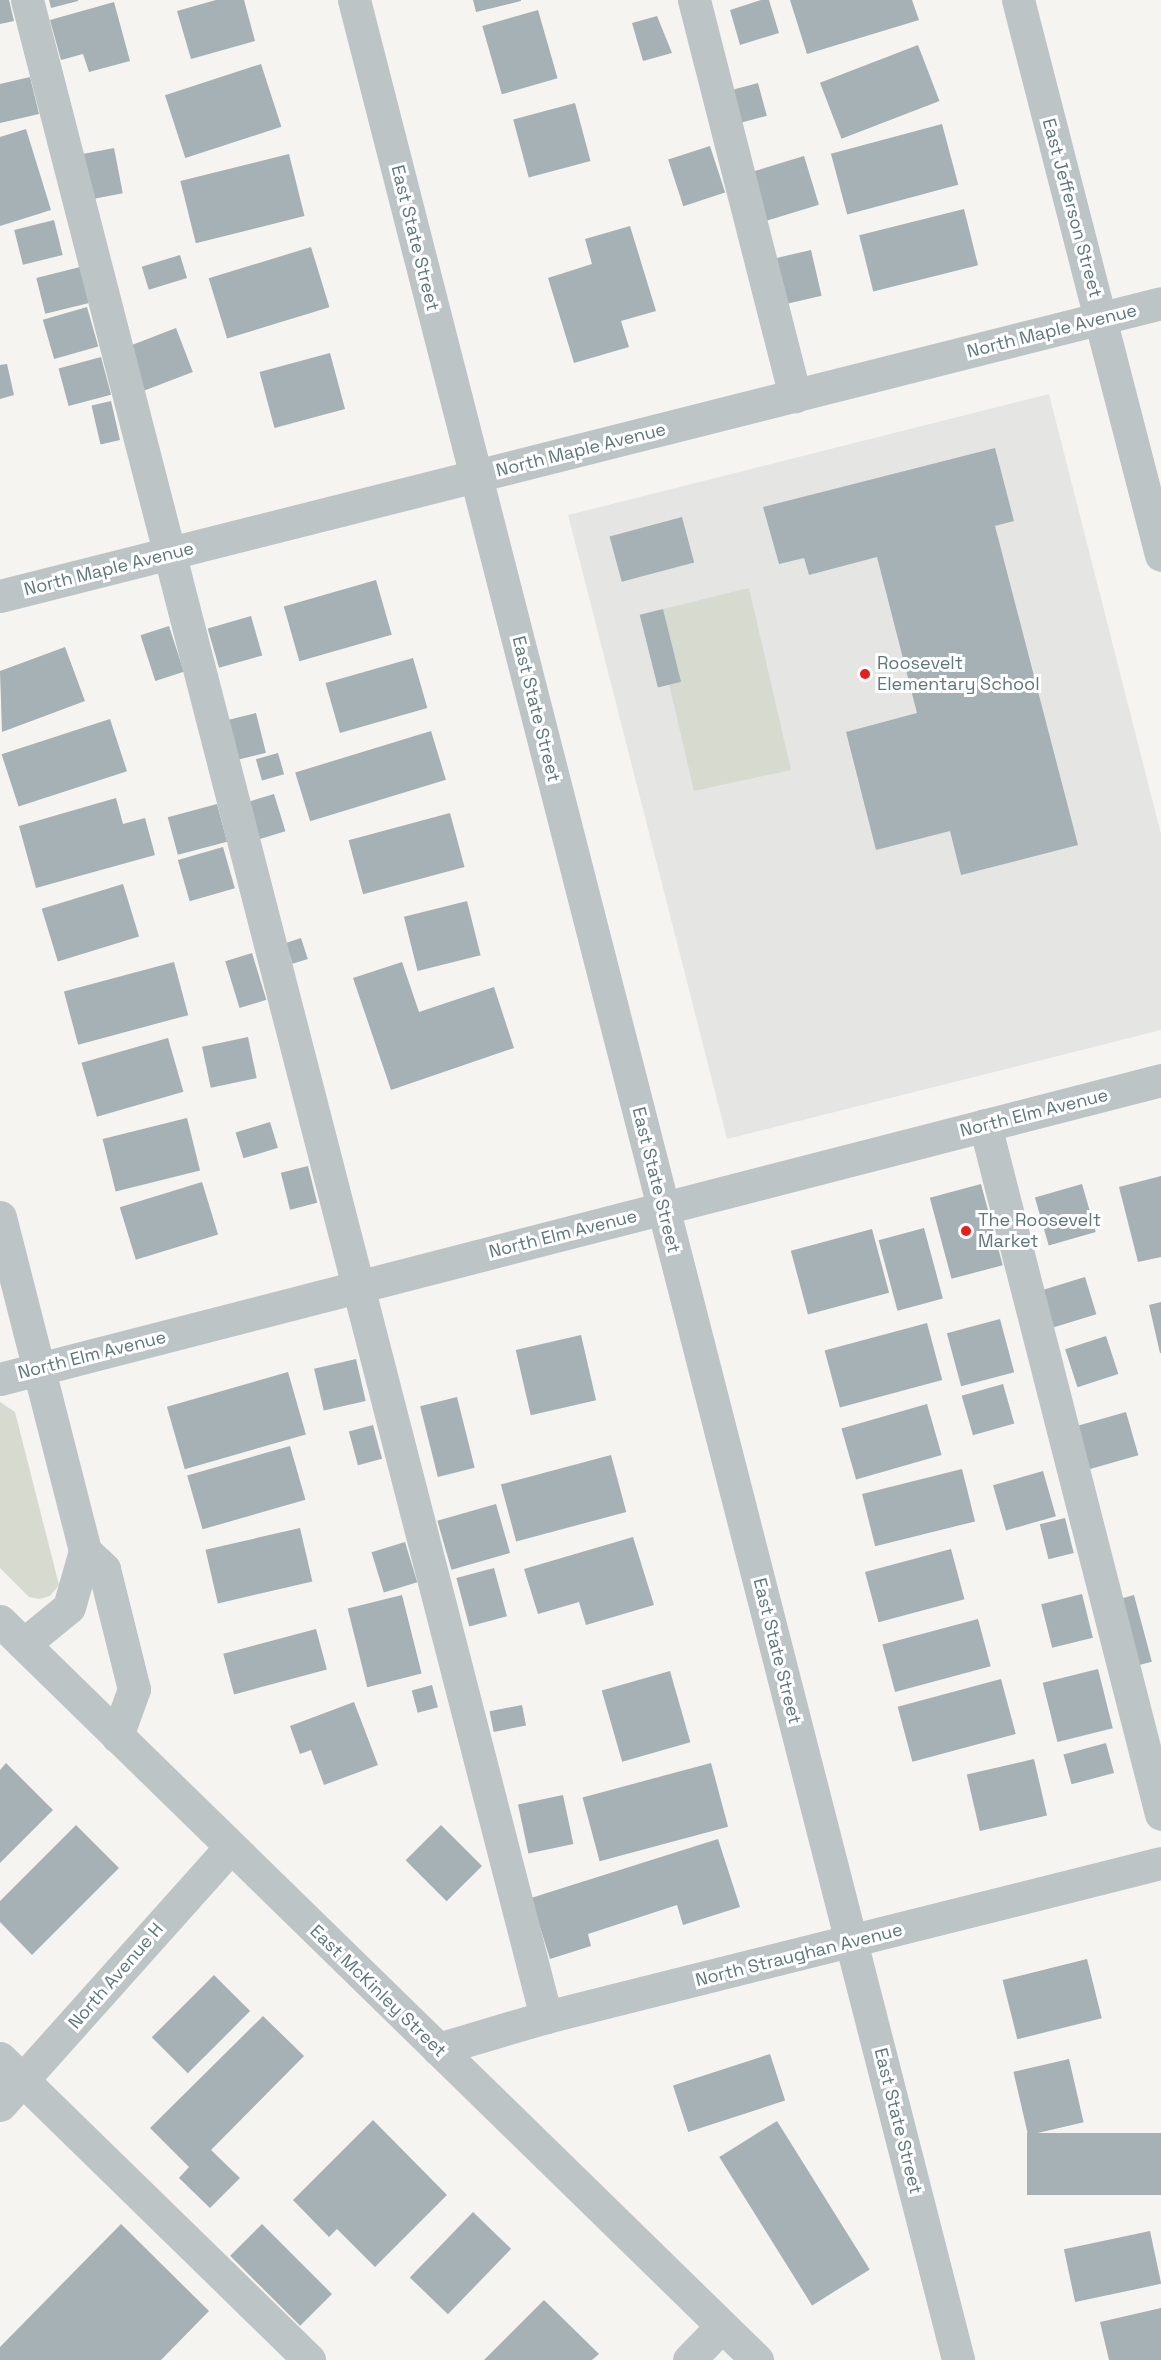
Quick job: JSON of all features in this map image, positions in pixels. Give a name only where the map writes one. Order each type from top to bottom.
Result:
[{"type":"street","points":[[27,0],[546,2017]]},
{"type":"street","name":"East State Street","points":[[354,0],[853,1942],[958,2360]]},
{"type":"street","points":[[694,0],[795,396]]},
{"type":"street","name":"East Jefferson Street","points":[[1018,0],[1161,555]]},
{"type":"street","name":"North Maple Avenue","points":[[0,596],[1161,303]]},
{"type":"street","name":"North Elm Avenue","points":[[0,1379],[1161,1080]]},
{"type":"street","points":[[985,1125],[1161,1814]]},
{"type":"street","points":[[0,1217],[85,1551],[69,1607],[24,1644]]},
{"type":"street","points":[[85,1551],[105,1569],[134,1689],[117,1736]]},
{"type":"street","name":"East McKinley Street","points":[[0,1621],[757,2360]]},
{"type":"street","name":"North Avenue H","points":[[0,2105],[24,2081],[231,1847]]},
{"type":"street","name":"North Straughan Avenue","points":[[438,2049],[546,2017],[853,1942],[1161,1863]]},
{"type":"street","points":[[0,2058],[309,2360]]},
{"type":"street","points":[[689,2360],[722,2326]]},
{"type":"shaded area","name":"Roosevelt Elementary School","points":[[1049,394],[1161,834],[1161,1030],[727,1139],[568,515]]},
{"type":"shaded area","points":[[749,588],[791,770],[694,791],[669,684],[681,681],[663,609]]},
{"type":"shaded area","points":[[0,1402],[15,1412],[59,1585],[50,1596],[40,1599],[29,1597],[0,1568]]},
{"type":"building","points":[[0,0],[9,0],[14,21],[0,24]]},
{"type":"building","points":[[49,0],[78,0],[78,1],[51,8]]},
{"type":"building","points":[[216,0],[244,0],[255,41],[191,59],[177,11]]},
{"type":"building","points":[[473,0],[521,0],[521,1],[476,12]]},
{"type":"building","points":[[761,0],[769,0],[779,33],[740,45],[730,10]]},
{"type":"building","points":[[790,0],[912,0],[919,20],[807,54]]},
{"type":"building","points":[[114,2],[130,61],[89,72],[83,54],[61,60],[50,20]]},
{"type":"building","points":[[538,10],[558,78],[502,94],[482,26]]},
{"type":"building","points":[[657,16],[672,53],[643,61],[632,23]]},
{"type":"building","points":[[918,45],[940,101],[841,139],[820,83]]},
{"type":"building","points":[[261,64],[281,127],[185,158],[165,95]]},
{"type":"building","points":[[30,77],[39,114],[0,123],[0,84]]},
{"type":"building","points":[[758,83],[767,116],[740,123],[731,90]]},
{"type":"building","points":[[575,103],[591,161],[529,178],[513,120]]},
{"type":"building","points":[[942,124],[958,185],[847,215],[831,154]]},
{"type":"building","points":[[26,129],[51,210],[0,226],[0,137]]},
{"type":"building","points":[[710,146],[725,193],[683,206],[668,160]]},
{"type":"building","points":[[114,148],[123,193],[90,199],[82,154]]},
{"type":"building","points":[[289,154],[304,216],[196,243],[180,181]]},
{"type":"building","points":[[804,156],[819,205],[762,222],[748,173]]},
{"type":"building","points":[[964,209],[978,265],[873,291],[859,235]]},
{"type":"building","points":[[54,220],[63,255],[23,265],[14,230]]},
{"type":"building","points":[[630,226],[656,311],[621,321],[629,347],[574,363],[548,278],[592,264],[585,239]]},
{"type":"building","points":[[311,247],[329,307],[227,339],[209,278]]},
{"type":"building","points":[[811,250],[822,296],[781,305],[770,259]]},
{"type":"building","points":[[180,255],[187,278],[149,290],[142,267]]},
{"type":"building","points":[[80,267],[89,303],[45,314],[36,278]]},
{"type":"building","points":[[87,307],[98,346],[54,359],[43,320]]},
{"type":"building","points":[[176,328],[193,372],[144,391],[127,347]]},
{"type":"building","points":[[330,353],[345,409],[274,428],[259,372]]},
{"type":"building","points":[[101,357],[111,395],[69,406],[58,368]]},
{"type":"building","points":[[7,364],[14,395],[0,399],[0,365]]},
{"type":"building","points":[[111,401],[120,440],[101,444],[92,405]]},
{"type":"building","points":[[995,448],[1014,521],[995,526],[1078,845],[961,875],[950,831],[876,850],[846,732],[917,713],[877,557],[809,575],[804,558],[779,564],[763,507]]},
{"type":"building","points":[[682,517],[694,562],[622,582],[610,536]]},
{"type":"building","points":[[376,580],[392,635],[299,661],[284,606]]},
{"type":"building","points":[[663,609],[681,682],[658,688],[640,615]]},
{"type":"building","points":[[251,616],[262,655],[219,668],[208,628]]},
{"type":"building","points":[[169,626],[184,672],[155,681],[140,635]]},
{"type":"building","points":[[65,647],[85,701],[2,732],[0,671]]},
{"type":"building","points":[[413,658],[427,708],[340,733],[326,683]]},
{"type":"building","points":[[256,713],[266,753],[236,760],[226,720]]},
{"type":"building","points":[[110,719],[127,771],[19,807],[2,754]]},
{"type":"building","points":[[431,731],[446,780],[310,821],[295,773]]},
{"type":"building","points":[[278,753],[284,774],[262,780],[256,759]]},
{"type":"building","points":[[274,794],[285,831],[256,840],[244,803]]},
{"type":"building","points":[[116,798],[123,824],[145,818],[155,855],[36,888],[19,826]]},
{"type":"building","points":[[217,804],[227,842],[178,855],[168,817]]},
{"type":"building","points":[[450,813],[464,867],[363,894],[349,840]]},
{"type":"building","points":[[223,847],[235,888],[190,901],[178,860]]},
{"type":"building","points":[[123,884],[139,937],[58,961],[42,909]]},
{"type":"building","points":[[467,901],[481,955],[417,971],[404,917]]},
{"type":"building","points":[[301,938],[308,959],[293,964],[286,943]]},
{"type":"building","points":[[252,953],[266,1000],[240,1008],[225,961]]},
{"type":"building","points":[[174,962],[188,1015],[78,1045],[64,992]]},
{"type":"building","points":[[402,962],[419,1012],[494,987],[514,1048],[391,1090],[353,978]]},
{"type":"building","points":[[248,1037],[257,1078],[211,1088],[202,1047]]},
{"type":"building","points":[[168,1038],[183,1092],[97,1117],[81,1063]]},
{"type":"building","points":[[187,1118],[200,1170],[116,1191],[103,1139]]},
{"type":"building","points":[[270,1122],[278,1148],[243,1158],[236,1133]]},
{"type":"building","points":[[308,1166],[317,1203],[290,1210],[281,1173]]},
{"type":"building","points":[[1161,1176],[1161,1257],[1138,1262],[1119,1187]]},
{"type":"building","points":[[202,1182],[218,1235],[136,1260],[120,1207]]},
{"type":"building","points":[[981,1184],[1003,1265],[952,1279],[930,1198]]},
{"type":"building","points":[[1082,1184],[1096,1232],[1049,1246],[1035,1198]]},
{"type":"building","points":[[924,1228],[943,1299],[897,1311],[879,1240]]},
{"type":"building","points":[[872,1229],[889,1293],[808,1314],[791,1251]]},
{"type":"building","points":[[1085,1277],[1096,1314],[1047,1329],[1035,1292]]},
{"type":"building","points":[[1161,1302],[1161,1353],[1160,1353],[1149,1305]]},
{"type":"building","points":[[1000,1319],[1014,1372],[961,1386],[947,1333]]},
{"type":"building","points":[[927,1323],[942,1380],[840,1407],[825,1350]]},
{"type":"building","points":[[581,1335],[596,1400],[531,1415],[516,1350]]},
{"type":"building","points":[[1106,1336],[1118,1374],[1077,1387],[1065,1349]]},
{"type":"building","points":[[356,1359],[366,1401],[324,1411],[314,1369]]},
{"type":"building","points":[[288,1372],[306,1434],[185,1469],[167,1407]]},
{"type":"building","points":[[1003,1384],[1014,1423],[973,1435],[962,1396]]},
{"type":"building","points":[[457,1397],[475,1468],[438,1477],[420,1406]]},
{"type":"building","points":[[927,1404],[942,1455],[856,1479],[841,1429]]},
{"type":"building","points":[[1126,1412],[1138,1455],[1087,1470],[1075,1427]]},
{"type":"building","points":[[373,1425],[382,1459],[358,1465],[349,1431]]},
{"type":"building","points":[[290,1446],[305,1500],[203,1529],[187,1475]]},
{"type":"building","points":[[611,1455],[626,1512],[516,1541],[501,1485]]},
{"type":"building","points":[[962,1469],[975,1521],[875,1546],[862,1494]]},
{"type":"building","points":[[1043,1471],[1056,1516],[1006,1531],[993,1485]]},
{"type":"building","points":[[496,1504],[510,1553],[451,1570],[437,1521]]},
{"type":"building","points":[[1065,1518],[1074,1553],[1048,1559],[1040,1524]]},
{"type":"building","points":[[300,1528],[312,1582],[218,1603],[205,1550]]},
{"type":"building","points":[[633,1537],[654,1605],[586,1625],[579,1602],[538,1614],[524,1569]]},
{"type":"building","points":[[405,1542],[417,1582],[384,1592],[372,1552]]},
{"type":"building","points":[[951,1549],[964,1599],[878,1622],[865,1572]]},
{"type":"building","points":[[494,1568],[507,1616],[469,1626],[456,1578]]},
{"type":"building","points":[[1082,1594],[1093,1638],[1052,1648],[1041,1604]]},
{"type":"building","points":[[402,1595],[422,1674],[367,1687],[348,1609]]},
{"type":"building","points":[[1134,1595],[1152,1662],[1130,1668],[1112,1601]]},
{"type":"building","points":[[978,1619],[991,1666],[895,1692],[882,1645]]},
{"type":"building","points":[[316,1629],[327,1670],[234,1694],[223,1654]]},
{"type":"building","points":[[1098,1669],[1113,1728],[1057,1742],[1043,1683]]},
{"type":"building","points":[[670,1671],[690,1742],[622,1762],[602,1691]]},
{"type":"building","points":[[1001,1679],[1016,1734],[912,1762],[898,1707]]},
{"type":"building","points":[[432,1685],[438,1707],[418,1713],[412,1690]]},
{"type":"building","points":[[354,1702],[378,1765],[324,1785],[311,1750],[300,1754],[290,1726]]},
{"type":"building","points":[[522,1705],[526,1726],[494,1732],[490,1711]]},
{"type":"building","points":[[1106,1743],[1114,1773],[1072,1784],[1063,1754]]},
{"type":"building","points":[[1034,1759],[1047,1816],[980,1831],[967,1775]]},
{"type":"building","points":[[6,1763],[53,1810],[0,1863],[0,1770]]},
{"type":"building","points":[[711,1763],[728,1827],[600,1861],[583,1797]]},
{"type":"building","points":[[563,1795],[573,1844],[528,1853],[518,1805]]},
{"type":"building","points":[[76,1825],[119,1868],[32,1955],[0,1922],[0,1901]]},
{"type":"building","points":[[441,1825],[482,1866],[447,1901],[406,1860]]},
{"type":"building","points":[[718,1839],[740,1907],[683,1925],[677,1905],[588,1934],[591,1946],[550,1959],[531,1898]]},
{"type":"building","points":[[1087,1959],[1102,2018],[1017,2039],[1003,1980]]},
{"type":"building","points":[[214,1975],[250,2011],[188,2073],[152,2037]]},
{"type":"building","points":[[263,2016],[304,2056],[211,2150],[240,2178],[210,2208],[179,2178],[189,2167],[150,2128]]},
{"type":"building","points":[[770,2054],[785,2101],[688,2132],[673,2086]]},
{"type":"building","points":[[1069,2059],[1084,2122],[1028,2135],[1013,2072]]},
{"type":"building","points":[[373,2120],[447,2195],[375,2267],[337,2229],[329,2237],[293,2200]]},
{"type":"building","points":[[777,2121],[870,2269],[812,2305],[719,2157]]},
{"type":"building","points":[[1027,2133],[1161,2133],[1161,2195],[1027,2195]]},
{"type":"building","points":[[473,2212],[511,2249],[448,2314],[410,2277]]},
{"type":"building","points":[[121,2224],[209,2311],[161,2360],[0,2360],[0,2347]]},
{"type":"building","points":[[262,2224],[332,2294],[300,2326],[230,2256]]},
{"type":"building","points":[[1150,2231],[1161,2284],[1075,2302],[1064,2249]]},
{"type":"building","points":[[544,2300],[599,2354],[592,2360],[484,2360]]},
{"type":"building","points":[[1161,2308],[1161,2360],[1109,2360],[1100,2322]]},
{"type":"place","name":"Roosevelt Elementary School","points":[[865,674]]},
{"type":"place","name":"The Roosevelt Market","points":[[966,1231]]}]
